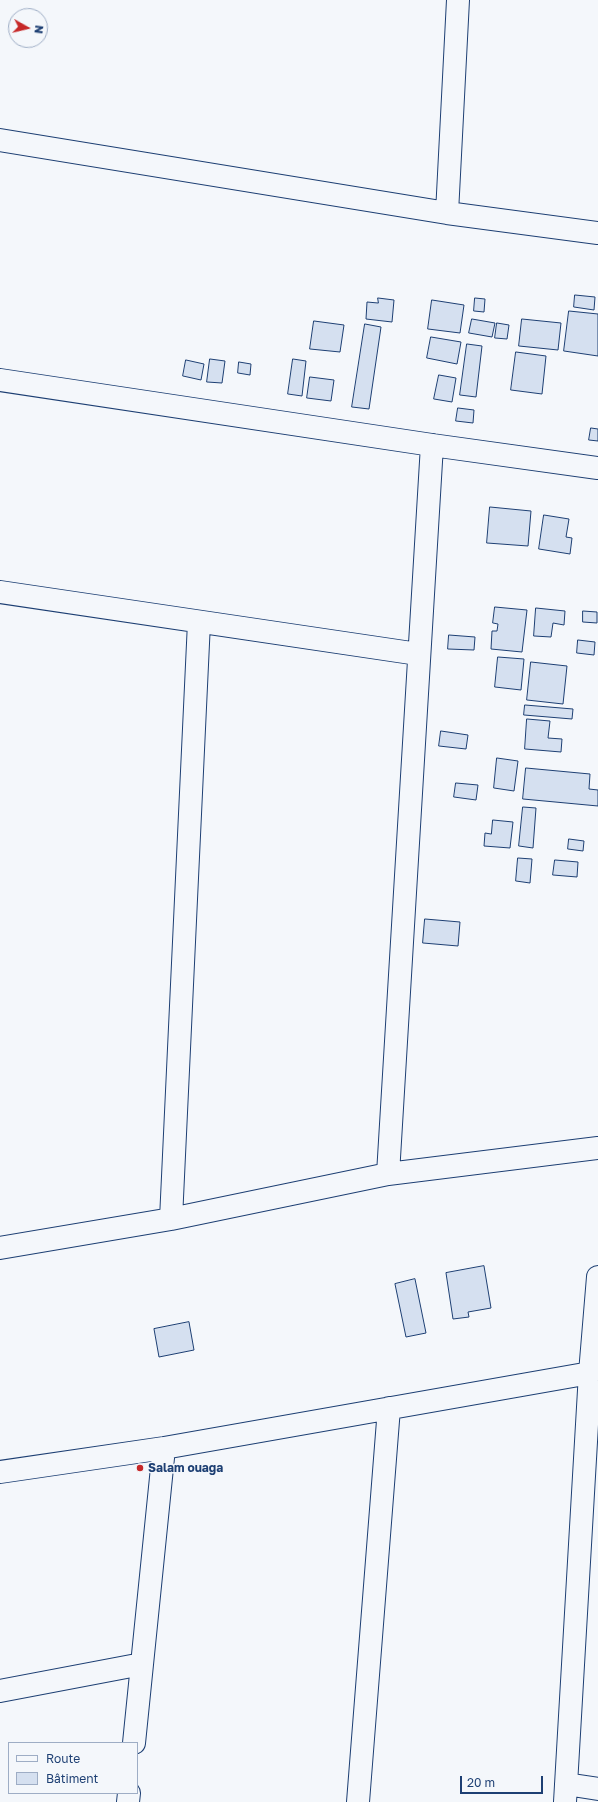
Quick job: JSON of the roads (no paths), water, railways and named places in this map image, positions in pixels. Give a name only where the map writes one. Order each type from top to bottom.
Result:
[{"type":"street","points":[[447,213],[458,0]]},
{"type":"street","points":[[0,140],[447,213],[598,232]]},
{"type":"street","points":[[0,380],[432,445],[598,468]]},
{"type":"street","points":[[388,1174],[418,654],[432,445]]},
{"type":"street","points":[[0,592],[418,654]]},
{"type":"street","points":[[171,1219],[199,622]]},
{"type":"street","points":[[0,1248],[171,1219],[388,1174],[598,1148]]},
{"type":"street","points":[[598,1277],[590,1373],[566,1793],[598,1789]]},
{"type":"street","points":[[0,1472],[164,1448],[590,1373]]},
{"type":"street","points":[[358,1802],[389,1408]]},
{"type":"street","points":[[134,1742],[164,1448]]},
{"type":"street","points":[[0,1691],[142,1664]]},
{"type":"place","name":"Salam ouaga","points":[[140,1468]]}]
